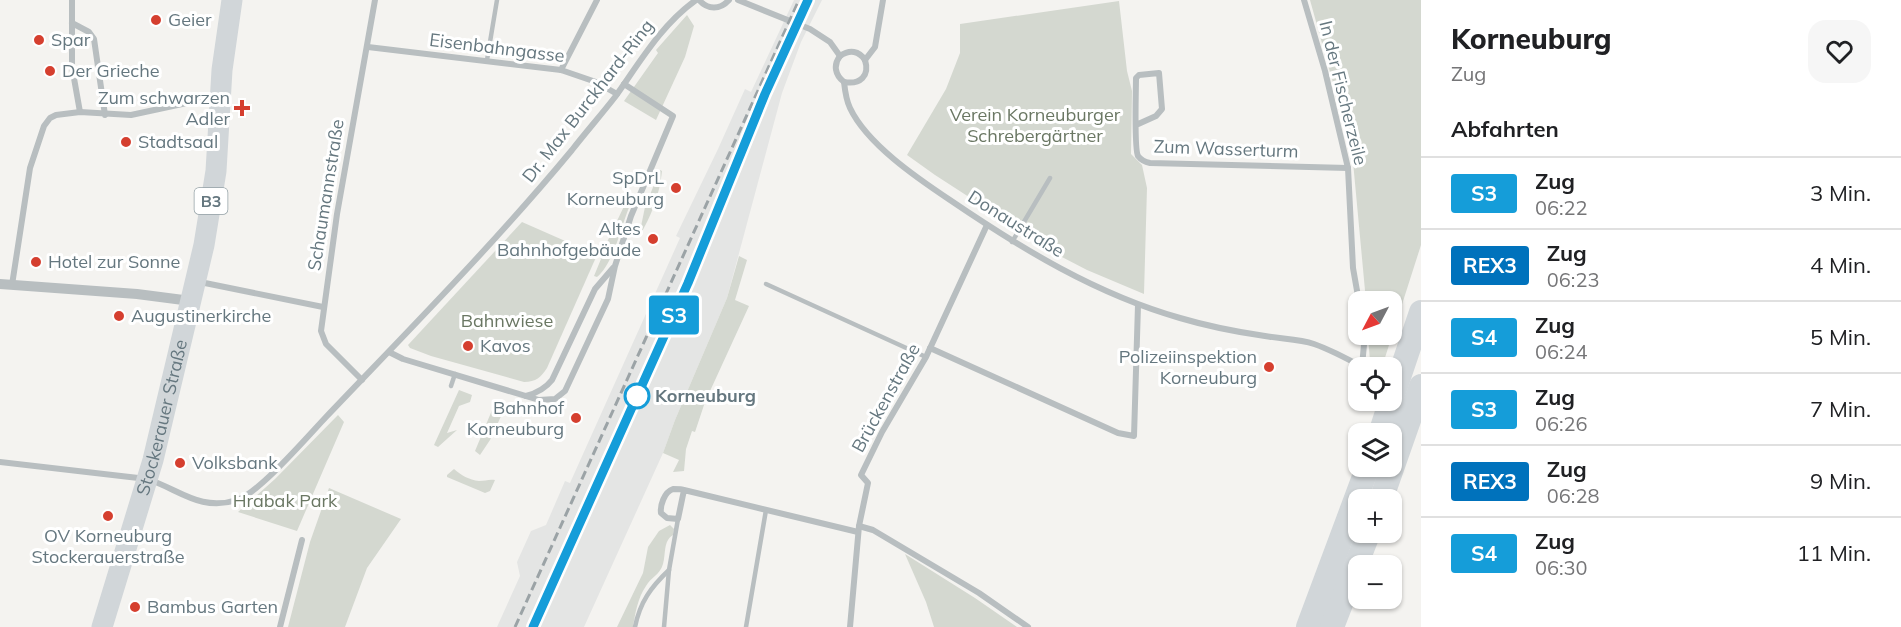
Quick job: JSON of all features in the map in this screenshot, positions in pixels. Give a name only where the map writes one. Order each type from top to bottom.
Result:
[{"type":"highway","points":[[1395,423],[1403,394],[1405,360],[1421,312]]},
{"type":"highway","points":[[1395,423],[1403,394]]},
{"type":"highway","points":[[1308,627],[1364,477]]},
{"type":"highway","points":[[1332,627],[1365,543]]},
{"type":"main road","name":"B3","points":[[221,100],[222,70],[232,0]]},
{"type":"main road","name":"Stockerauer Straße","points":[[102,627],[147,479],[196,281],[216,171],[221,100]]},
{"type":"street","points":[[72,0],[72,67],[80,112]]},
{"type":"street","name":"Schaumannstraße","points":[[362,380],[326,344],[321,331],[348,147],[375,0]]},
{"type":"street","points":[[561,70],[597,0]]},
{"type":"street","name":"Dr. Max Burckhard-Ring","points":[[0,462],[147,479],[201,502],[214,505],[238,500],[248,495],[362,380],[535,193],[624,84],[663,28],[677,14],[698,0],[712,8],[722,6],[729,0]]},
{"type":"street","points":[[738,0],[810,29],[830,42],[840,56],[848,52],[856,52],[866,60]]},
{"type":"street","points":[[844,82],[856,83],[867,72],[866,60],[876,47],[883,0]]},
{"type":"street","name":"In der Fischerzeile","points":[[1304,0],[1325,70],[1348,168],[1353,268],[1357,291]]},
{"type":"street","points":[[72,23],[89,32],[94,39],[105,115]]},
{"type":"street","name":"Eisenbahngasse","points":[[368,47],[561,70],[596,82],[616,94]]},
{"type":"street","name":"Donaustraße","points":[[840,56],[836,70],[844,82],[850,109],[872,138],[916,176],[1012,242],[1067,272],[1138,305],[1182,319],[1248,334],[1312,344],[1348,360]]},
{"type":"street","name":"Zum Wasserturm","points":[[1136,124],[1156,117],[1162,109],[1159,73],[1136,76],[1136,124],[1137,153],[1143,161],[1348,168]]},
{"type":"street","points":[[388,352],[403,359],[539,400],[551,400],[565,391],[608,299],[615,266],[631,216],[673,116],[624,84]]},
{"type":"street","points":[[12,285],[30,168],[44,126],[56,115],[80,112],[131,115],[196,101],[221,100]]},
{"type":"street","name":"Brückenstraße","points":[[850,627],[859,529],[868,483],[861,475],[882,432],[926,357],[987,225]]},
{"type":"street","points":[[525,396],[537,393],[552,380],[595,289],[615,266]]},
{"type":"street","points":[[196,281],[323,307]]},
{"type":"street","points":[[0,284],[137,294],[191,301]]},
{"type":"street","points":[[930,348],[1118,433],[1134,436],[1138,305]]},
{"type":"street","points":[[1403,394],[1421,403]]},
{"type":"street","points":[[684,490],[678,519],[667,518],[660,509],[663,501],[671,490],[684,490],[766,510],[873,530],[979,592],[1028,627]]},
{"type":"street","points":[[280,627],[302,540]]},
{"type":"lane","points":[[488,60],[497,0]]},
{"type":"lane","points":[[1012,242],[1050,178]]},
{"type":"lane","points":[[766,284],[926,357]]},
{"type":"lane","points":[[451,386],[455,374]]},
{"type":"lane","points":[[746,627],[766,510]]},
{"type":"lane","points":[[663,627],[669,570],[678,519]]},
{"type":"lane","points":[[635,627],[642,601],[669,570]]},
{"type":"shaded area","points":[[794,0],[822,0],[801,42],[782,93],[727,298],[663,453],[584,627],[497,627],[520,576],[517,562],[531,531],[546,525],[565,481],[570,483],[680,238],[676,236],[745,89],[751,92]]},
{"type":"green space","points":[[1310,0],[1421,0],[1421,245],[1402,304],[1402,291],[1365,291],[1352,151]]},
{"type":"green space","name":"Verein Korneuburger Schrebergärtner","points":[[1119,1],[1127,71],[1132,91],[1131,154],[1142,165],[1147,188],[1144,294],[1060,256],[907,155],[946,89],[960,53],[960,24]]},
{"type":"green space","points":[[687,15],[694,26],[685,57],[656,120],[624,101],[658,53],[656,50]]},
{"type":"green space","points":[[660,170],[662,171],[657,196],[639,236],[645,207]]},
{"type":"green space","points":[[626,202],[630,205],[613,254],[603,271],[597,277],[594,276],[600,257]]},
{"type":"green space","name":"Bahnwiese","points":[[522,222],[597,255],[543,374],[535,380],[524,382],[410,348],[408,345]]},
{"type":"green space","points":[[739,256],[747,260],[735,300],[749,306],[705,402],[695,432],[692,431],[686,449],[684,471],[673,472],[679,460],[663,453],[727,298]]},
{"type":"green space","points":[[1369,345],[1389,345],[1385,357],[1370,357]]},
{"type":"green space","points":[[459,390],[472,395],[470,402],[459,406],[447,433],[457,430],[438,447],[434,445]]},
{"type":"green space","points":[[495,403],[515,408],[511,416],[509,410],[503,412],[480,455],[475,451]]},
{"type":"green space","name":"Hrabak Park","points":[[338,415],[344,422],[297,531],[238,512],[275,479]]},
{"type":"green space","points":[[454,469],[472,480],[495,480],[490,491],[485,493],[447,477]]},
{"type":"green space","points":[[329,488],[401,519],[367,568],[345,627],[288,627],[310,542]]},
{"type":"green space","points":[[670,525],[674,529],[673,535],[666,544],[663,564],[641,595],[633,627],[617,627],[643,573],[648,547],[659,531]]},
{"type":"green space","points":[[905,554],[975,598],[1017,627],[934,627]]},
{"type":"railway","points":[[515,627],[799,0]]},
{"type":"railway","points":[[533,627],[688,283],[755,119]]},
{"type":"train","name":"S3","points":[[533,627],[688,283],[765,94],[808,0]]},
{"type":"place","name":"Geier","points":[[156,20]]},
{"type":"place","name":"Spar","points":[[39,40]]},
{"type":"place","name":"Der Grieche","points":[[50,71]]},
{"type":"place","name":"Zum schwarzen Adler","points":[[242,108]]},
{"type":"place","name":"Stadtsaal","points":[[126,142]]},
{"type":"place","name":"SpDrL Korneuburg","points":[[676,188]]},
{"type":"place","name":"Altes Bahnhofgebäude","points":[[653,239]]},
{"type":"place","name":"Hotel zur Sonne","points":[[36,262]]},
{"type":"place","name":"Augustinerkirche","points":[[119,316]]},
{"type":"place","name":"Kavos","points":[[468,346]]},
{"type":"place","name":"Polizeiinspektion Korneuburg","points":[[1269,367]]},
{"type":"place","name":"Korneuburg","points":[[637,396]]},
{"type":"place","name":"Bahnhof Korneuburg","points":[[576,418]]},
{"type":"place","name":"Volksbank","points":[[180,463]]},
{"type":"place","name":"OV Korneuburg Stockerauerstraße","points":[[108,516]]},
{"type":"place","name":"Bambus Garten","points":[[135,607]]}]
